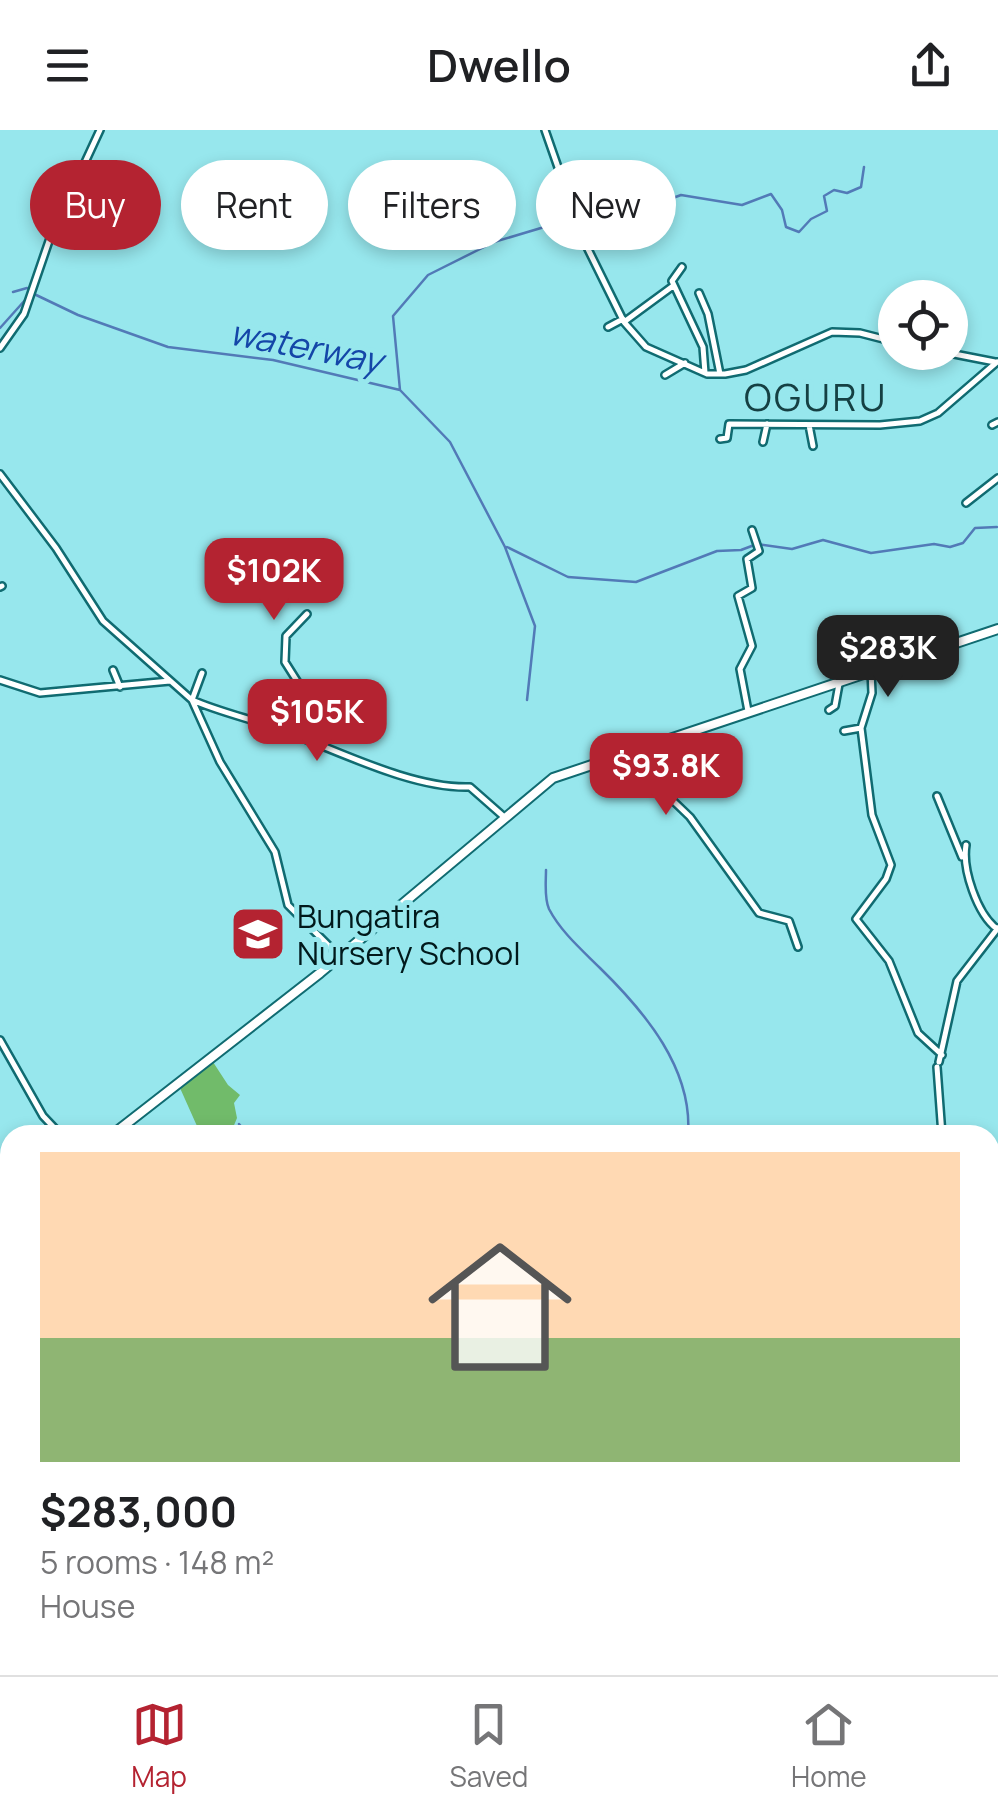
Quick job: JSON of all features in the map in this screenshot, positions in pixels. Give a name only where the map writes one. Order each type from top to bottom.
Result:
[{"type":"street","points":[[0,348],[19,325],[50,238],[100,130]]},
{"type":"street","points":[[545,130],[582,239],[624,320],[646,347],[705,373],[720,374],[746,370],[832,332],[860,332],[878,337]]},
{"type":"street","points":[[682,267],[672,281],[673,286],[703,347],[705,373]]},
{"type":"street","points":[[608,328],[673,286]]},
{"type":"street","points":[[699,293],[708,314],[720,374]]},
{"type":"street","points":[[968,356],[998,362]]},
{"type":"street","points":[[720,439],[727,438],[728,424],[920,421],[938,413],[998,362]]},
{"type":"street","points":[[665,374],[685,363]]},
{"type":"street","points":[[762,442],[767,424]]},
{"type":"street","points":[[809,424],[813,446]]},
{"type":"street","points":[[0,474],[56,548],[103,620],[192,700],[314,742],[352,760],[445,788],[470,787],[503,816]]},
{"type":"street","points":[[966,502],[998,478]]},
{"type":"street","points":[[748,711],[740,669],[752,646],[738,596],[752,588],[747,559],[759,551],[752,530]]},
{"type":"street","points":[[307,614],[286,636],[286,662],[297,681],[314,742]]},
{"type":"street","points":[[125,1125],[210,1062],[553,778],[998,630]]},
{"type":"street","points":[[114,670],[120,687]]},
{"type":"street","points":[[871,670],[872,693],[862,728],[872,815],[892,865],[856,919],[889,962],[918,1033],[939,1061]]},
{"type":"street","points":[[202,673],[192,700],[220,762],[276,852],[288,904],[339,956]]},
{"type":"street","points":[[0,680],[40,693],[170,682]]},
{"type":"street","points":[[285,686],[297,681]]},
{"type":"street","points":[[829,710],[835,706],[839,681]]},
{"type":"street","points":[[844,730],[862,728]]},
{"type":"street","points":[[640,746],[665,793],[690,817],[758,913],[789,921],[798,946]]},
{"type":"street","points":[[937,796],[986,921],[998,928],[957,981],[939,1061],[942,1125]]},
{"type":"street","points":[[964,859],[966,845]]},
{"type":"street","points":[[0,1040],[51,1125]]},
{"type":"green space","points":[[213,1062],[240,1095],[234,1103],[234,1125],[197,1125],[180,1088]]},
{"type":"waterway","points":[[400,390],[393,316],[428,275],[494,242],[551,225],[576,229],[681,195],[742,205],[771,194],[782,210],[786,227],[799,232],[811,219],[827,211],[824,196],[834,190],[847,193],[861,187],[864,167]]},
{"type":"waterway","points":[[13,292],[27,288]]},
{"type":"waterway","name":"waterway","points":[[32,293],[78,315],[168,347],[273,360],[400,390],[450,442],[505,547],[535,626],[527,700]]},
{"type":"waterway","name":"waterway","points":[[0,328],[26,299]]},
{"type":"waterway","points":[[507,547],[568,577],[636,582],[717,551],[741,550],[757,544],[792,549],[823,540],[871,553],[934,544],[950,547],[963,543],[975,528],[997,527]]},
{"type":"waterway","points":[[546,870],[546,900],[554,917],[633,1003],[663,1043],[683,1087],[688,1125]]},
{"type":"place","name":"Bungatira Nursery School","points":[[258,934]]},
{"type":"district","name":"OGURU","points":[[816,396]]}]
